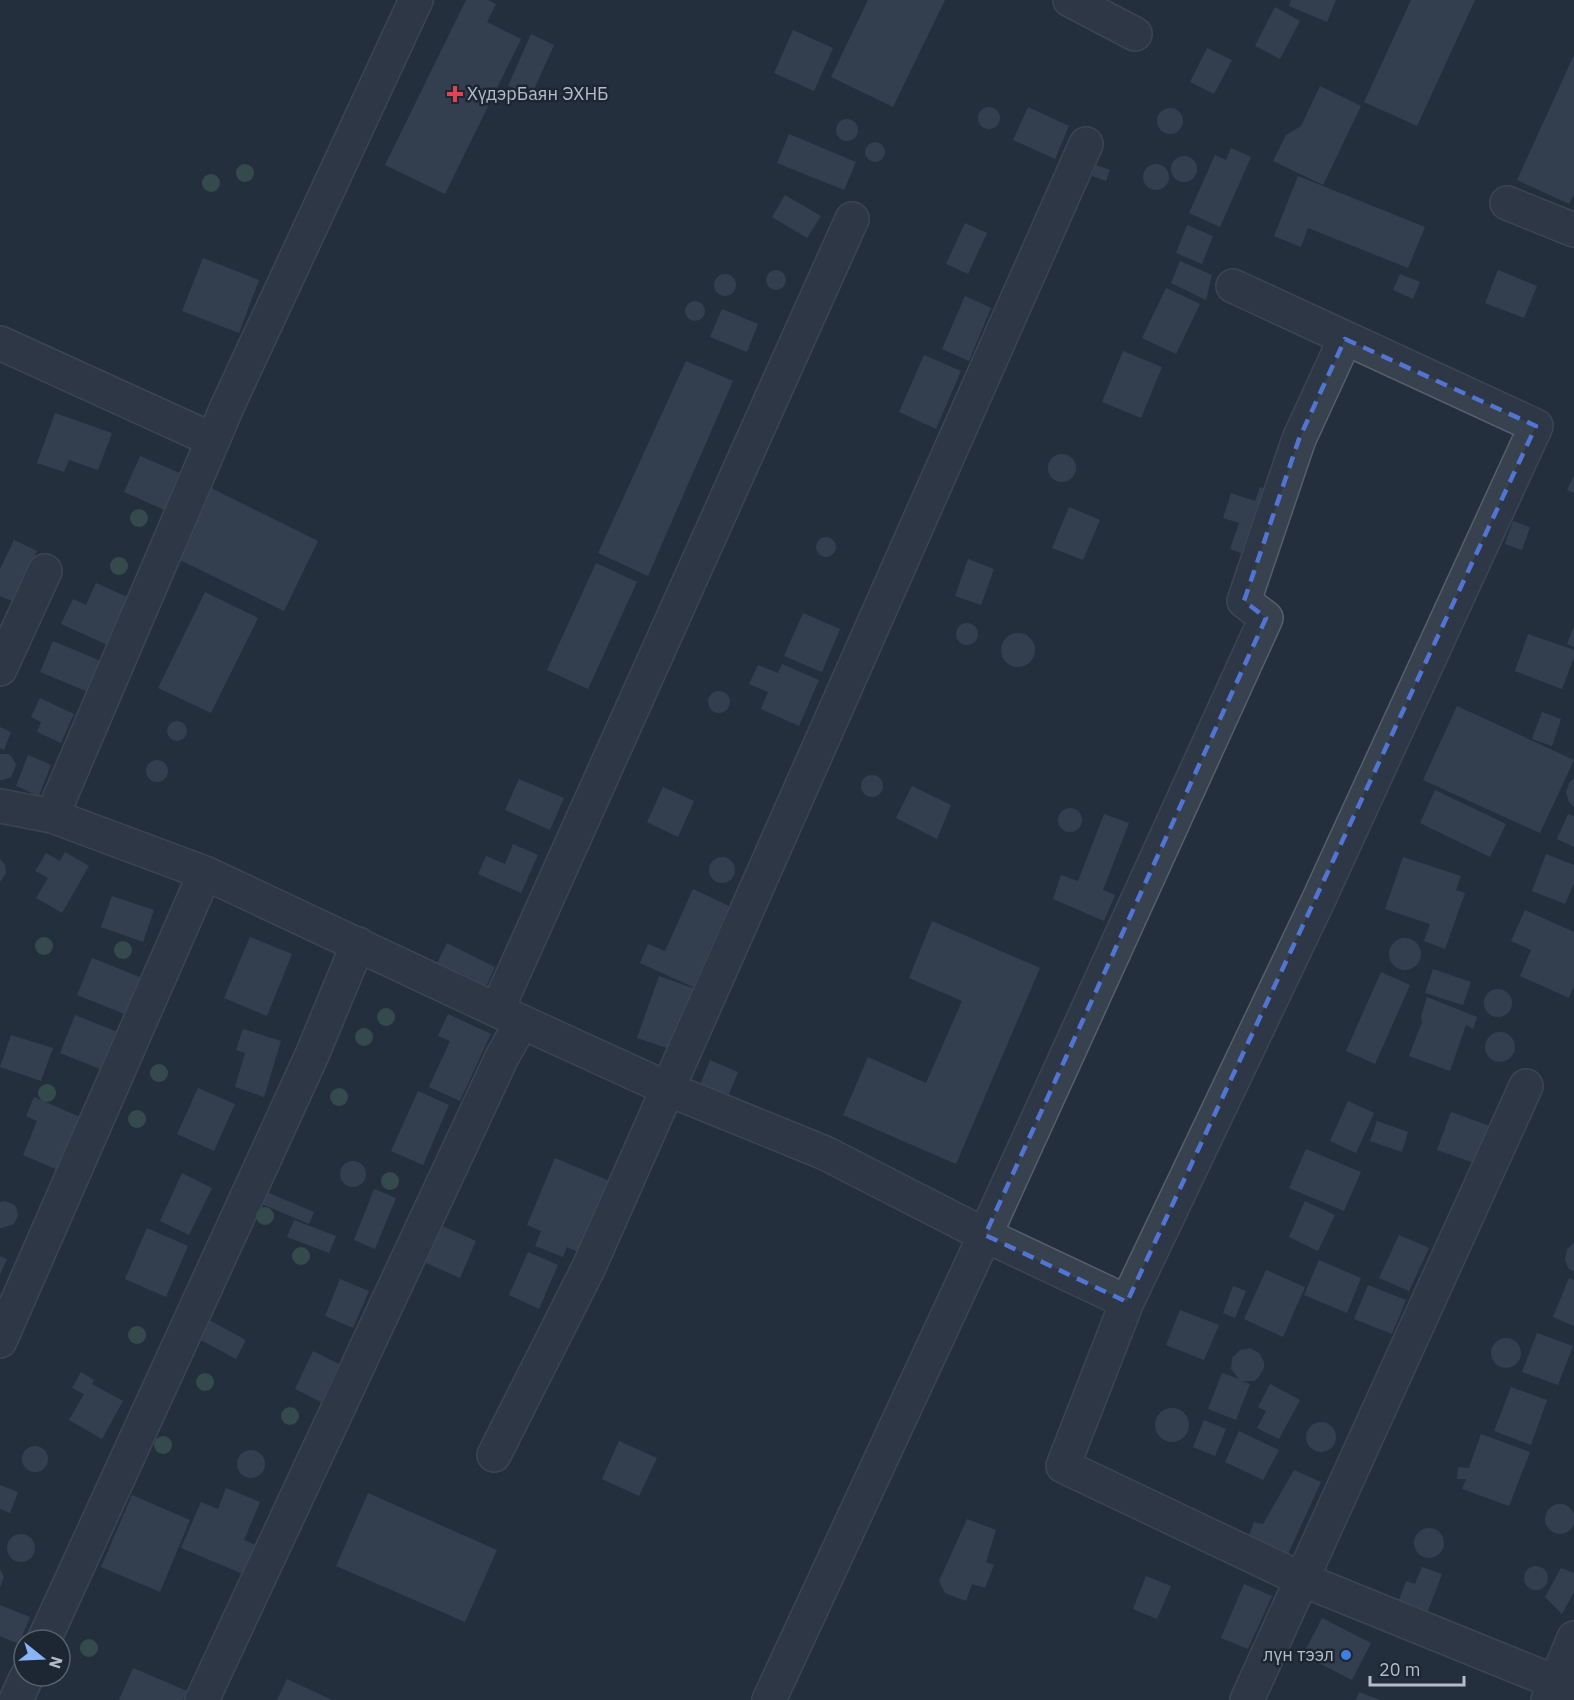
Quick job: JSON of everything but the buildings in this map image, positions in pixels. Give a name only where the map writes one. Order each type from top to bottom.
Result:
[{"type":"street","points":[[52,816],[227,407],[416,0]]},
{"type":"street","points":[[1070,0],[1135,34]]},
{"type":"street","points":[[494,1455],[588,1269],[1086,144]]},
{"type":"street","points":[[1507,203],[1574,230]]},
{"type":"street","points":[[202,1700],[502,1057],[509,1016],[852,219]]},
{"type":"street","points":[[1233,286],[1536,426],[1313,911],[1127,1302],[1063,1466],[1301,1579],[1559,1690],[1574,1638]]},
{"type":"street","points":[[769,1700],[985,1235],[1266,618],[1244,601],[1299,439],[1345,339]]},
{"type":"street","points":[[0,343],[213,440]]},
{"type":"street","points":[[0,669],[45,571]]},
{"type":"street","points":[[0,806],[52,816],[205,873],[667,1088],[825,1153],[985,1235],[1127,1302]]},
{"type":"street","points":[[0,1341],[205,873]]},
{"type":"street","points":[[49,1628],[312,1055],[358,944]]},
{"type":"street","points":[[1246,1700],[1526,1086]]},
{"type":"highlighted area","points":[[1345,339],[1536,426],[1127,1302],[985,1235],[1266,618],[1244,601],[1299,439]]},
{"type":"place","name":"ХүдэрБаян ЭХНБ","points":[[455,94]]},
{"type":"place","name":"лүн тээл","points":[[1346,1655]]}]
